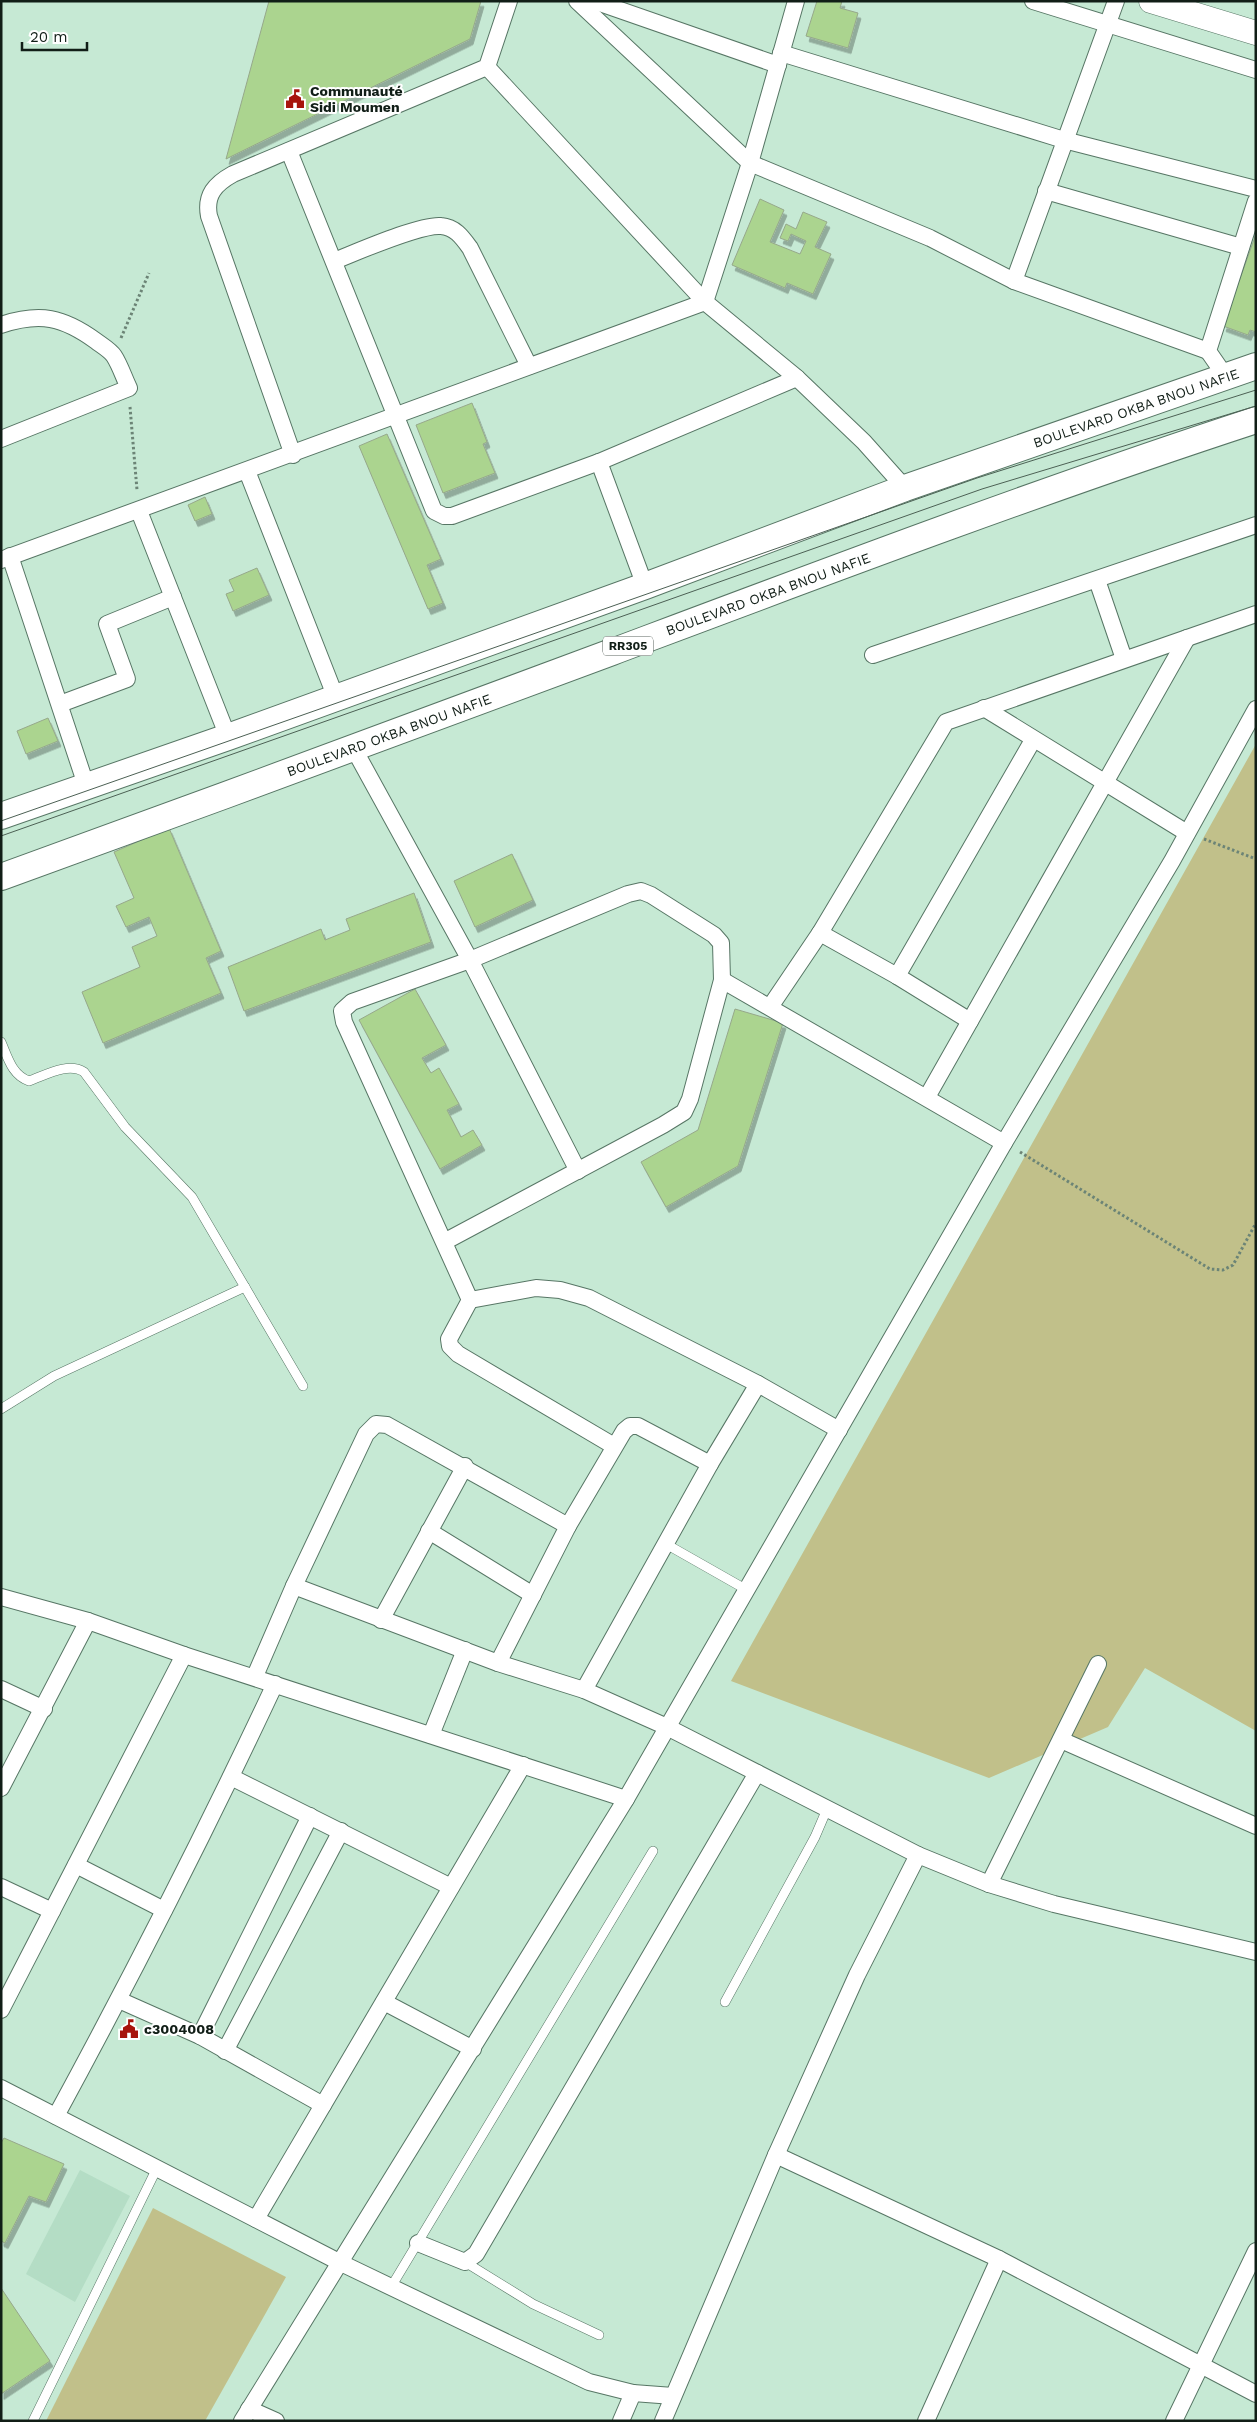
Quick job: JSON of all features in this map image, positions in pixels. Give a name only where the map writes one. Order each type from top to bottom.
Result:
[{"type":"main road","points":[[1151,1],[1256,33]]},
{"type":"main road","name":"BOULEVARD OKBA BNOU NAFIE","points":[[1,816],[228,737],[645,586],[905,488],[1256,366]]},
{"type":"main road","name":"BOULEVARD OKBA BNOU NAFIE","points":[[1,877],[354,749],[824,572],[1148,455],[1256,420]]},
{"type":"street","points":[[293,455],[207,205],[212,188],[221,180],[487,67],[509,1]]},
{"type":"street","points":[[577,1],[750,163],[930,238],[1014,281],[1208,351],[1226,377]]},
{"type":"street","points":[[594,1],[779,59],[1064,140],[1256,189]]},
{"type":"street","points":[[705,302],[750,163],[796,1]]},
{"type":"street","points":[[1033,1],[1256,70]]},
{"type":"street","points":[[1014,281],[1116,1]]},
{"type":"street","points":[[487,67],[705,302],[797,378],[864,442],[905,488]]},
{"type":"street","points":[[289,151],[434,510],[444,516],[452,516],[598,462],[797,378]]},
{"type":"street","points":[[1046,191],[1241,248]]},
{"type":"street","points":[[1208,351],[1256,201]]},
{"type":"street","points":[[334,260],[423,228],[441,226],[457,231],[470,248],[529,366]]},
{"type":"street","points":[[86,786],[60,704],[6,558],[293,455],[705,302]]},
{"type":"street","points":[[1,438],[129,388],[114,354],[85,333],[58,320],[45,317],[32,317],[2,324]]},
{"type":"street","points":[[598,462],[645,586]]},
{"type":"street","points":[[247,471],[336,698]]},
{"type":"street","points":[[139,511],[228,737]]},
{"type":"street","points":[[873,656],[1256,525]]},
{"type":"street","points":[[1097,580],[1124,659]]},
{"type":"street","points":[[60,704],[127,679],[107,624],[173,597]]},
{"type":"street","points":[[770,1007],[820,933],[940,728],[946,722],[1256,614]]},
{"type":"street","points":[[927,1097],[1187,638]]},
{"type":"street","points":[[984,708],[1033,740],[1187,833]]},
{"type":"street","points":[[276,2421],[246,2415],[626,1799],[1004,1143],[1187,833],[1256,710]]},
{"type":"street","points":[[897,976],[1033,740]]},
{"type":"street","points":[[354,749],[470,960],[578,1171]]},
{"type":"street","points":[[444,1242],[684,1112],[690,1098],[722,980],[721,943],[714,935],[651,895],[641,891],[628,894],[470,960],[352,1002],[342,1011],[344,1022],[470,1300]]},
{"type":"street","points":[[820,933],[897,976],[970,1021]]},
{"type":"street","points":[[722,980],[1004,1143]]},
{"type":"street","points":[[470,1300],[536,1288],[560,1290],[589,1298],[758,1384],[839,1430]]},
{"type":"street","points":[[470,1300],[450,1339],[450,1346],[458,1354],[614,1446]]},
{"type":"street","points":[[584,1690],[710,1464],[758,1384]]},
{"type":"street","points":[[255,1676],[294,1586],[366,1434],[376,1424],[387,1425],[465,1466],[568,1526]]},
{"type":"street","points":[[498,1663],[568,1526],[614,1446],[630,1426],[638,1426],[710,1464]]},
{"type":"street","points":[[381,1620],[465,1466]]},
{"type":"street","points":[[429,1531],[533,1594]]},
{"type":"street","points":[[294,1586],[498,1663],[584,1690],[667,1727],[918,1855],[989,1884],[1054,1904],[1256,1952]]},
{"type":"street","points":[[1,1596],[88,1621],[626,1799]]},
{"type":"street","points":[[1,1788],[44,1709],[88,1621]]},
{"type":"street","points":[[431,1735],[465,1650]]},
{"type":"street","points":[[1,2010],[184,1654]]},
{"type":"street","points":[[989,1884],[1098,1664]]},
{"type":"street","points":[[56,2116],[119,2000],[231,1777],[275,1684]]},
{"type":"street","points":[[1,1689],[44,1709]]},
{"type":"street","points":[[1061,1740],[1256,1826]]},
{"type":"street","points":[[256,2219],[523,1765]]},
{"type":"street","points":[[418,2243],[465,2262],[476,2254],[757,1773]]},
{"type":"street","points":[[231,1777],[451,1887]]},
{"type":"street","points":[[200,2036],[310,1816]]},
{"type":"street","points":[[225,2051],[341,1832]]},
{"type":"street","points":[[663,2421],[776,2154],[857,1974],[918,1855]]},
{"type":"street","points":[[76,1865],[164,1910]]},
{"type":"street","points":[[1,1886],[52,1911]]},
{"type":"street","points":[[119,2000],[200,2036],[323,2105]]},
{"type":"street","points":[[384,2002],[472,2049]]},
{"type":"street","points":[[1,2088],[391,2288],[589,2382],[633,2393],[673,2396]]},
{"type":"street","points":[[776,2154],[999,2259],[1199,2366],[1256,2394]]},
{"type":"street","points":[[1174,2421],[1256,2251]]},
{"type":"street","points":[[926,2421],[999,2259]]},
{"type":"street","points":[[620,2421],[633,2393]]},
{"type":"lane","points":[[1,1042],[13,1069],[21,1078],[30,1081],[70,1067],[78,1067],[84,1072],[125,1127],[192,1197],[303,1386]]},
{"type":"lane","points":[[1,1410],[54,1376],[245,1287]]},
{"type":"lane","points":[[666,1544],[746,1590]]},
{"type":"lane","points":[[725,2002],[815,1837],[827,1809]]},
{"type":"lane","points":[[391,2288],[653,1851]]},
{"type":"lane","points":[[32,2421],[157,2168]]},
{"type":"lane","points":[[465,2262],[533,2304],[599,2335]]},
{"type":"path","points":[[114,354],[149,272]]},
{"type":"path","points":[[129,388],[139,511]]},
{"type":"path","points":[[1187,833],[1256,859]]},
{"type":"path","points":[[1004,1143],[1210,1269],[1223,1270],[1233,1265],[1256,1223]]},
{"type":"shaded area","points":[[1256,744],[1256,1731],[1145,1668],[1108,1727],[989,1778],[731,1681]]},
{"type":"shaded area","points":[[80,2170],[130,2196],[75,2302],[26,2274]]},
{"type":"shaded area","points":[[153,2208],[286,2277],[205,2421],[46,2421]]},
{"type":"building","name":"Communauté Sidi Moumen","points":[[269,1],[481,1],[470,39],[226,159]]},
{"type":"building","points":[[817,1],[842,1],[840,8],[858,13],[848,48],[806,36]]},
{"type":"building","points":[[760,199],[784,210],[770,242],[800,254],[806,241],[791,234],[788,241],[780,238],[786,224],[796,229],[803,212],[827,222],[815,247],[831,254],[813,294],[787,283],[785,288],[732,265]]},
{"type":"building","points":[[1256,234],[1256,332],[1250,330],[1248,335],[1223,326]]},
{"type":"building","points":[[472,403],[487,442],[483,444],[495,473],[443,493],[416,425]]},
{"type":"building","points":[[387,434],[441,559],[427,565],[443,603],[428,609],[359,446]]},
{"type":"building","points":[[205,497],[212,514],[195,521],[188,505]]},
{"type":"building","points":[[257,568],[269,595],[233,611],[226,594],[234,591],[229,580]]},
{"type":"building","points":[[48,718],[58,741],[26,754],[17,731]]},
{"type":"building","points":[[169,828],[221,951],[206,958],[221,993],[103,1043],[82,992],[140,967],[132,947],[157,936],[149,917],[126,927],[116,906],[134,898],[114,852]]},
{"type":"building","points":[[512,854],[533,900],[475,927],[454,881]]},
{"type":"building","points":[[414,893],[431,942],[244,1011],[228,967],[321,929],[325,940],[350,930],[346,919]]},
{"type":"building","points":[[415,989],[446,1045],[422,1058],[431,1073],[439,1068],[459,1104],[447,1110],[461,1137],[473,1130],[482,1145],[440,1169],[359,1020]]},
{"type":"building","points":[[735,1009],[783,1023],[738,1166],[666,1207],[641,1162],[698,1130]]},
{"type":"building","points":[[4,2138],[64,2164],[46,2202],[29,2196],[5,2243],[1,2241],[1,2143]]},
{"type":"building","points":[[1,2288],[50,2361],[1,2394]]},
{"type":"tram line","points":[[1,821],[977,478],[1256,390]]},
{"type":"tram line","points":[[1,836],[982,489],[1256,406]]},
{"type":"place","name":"Communauté Sidi Moumen","points":[[295,99]]},
{"type":"place","name":"c3004008","points":[[129,2029]]}]
